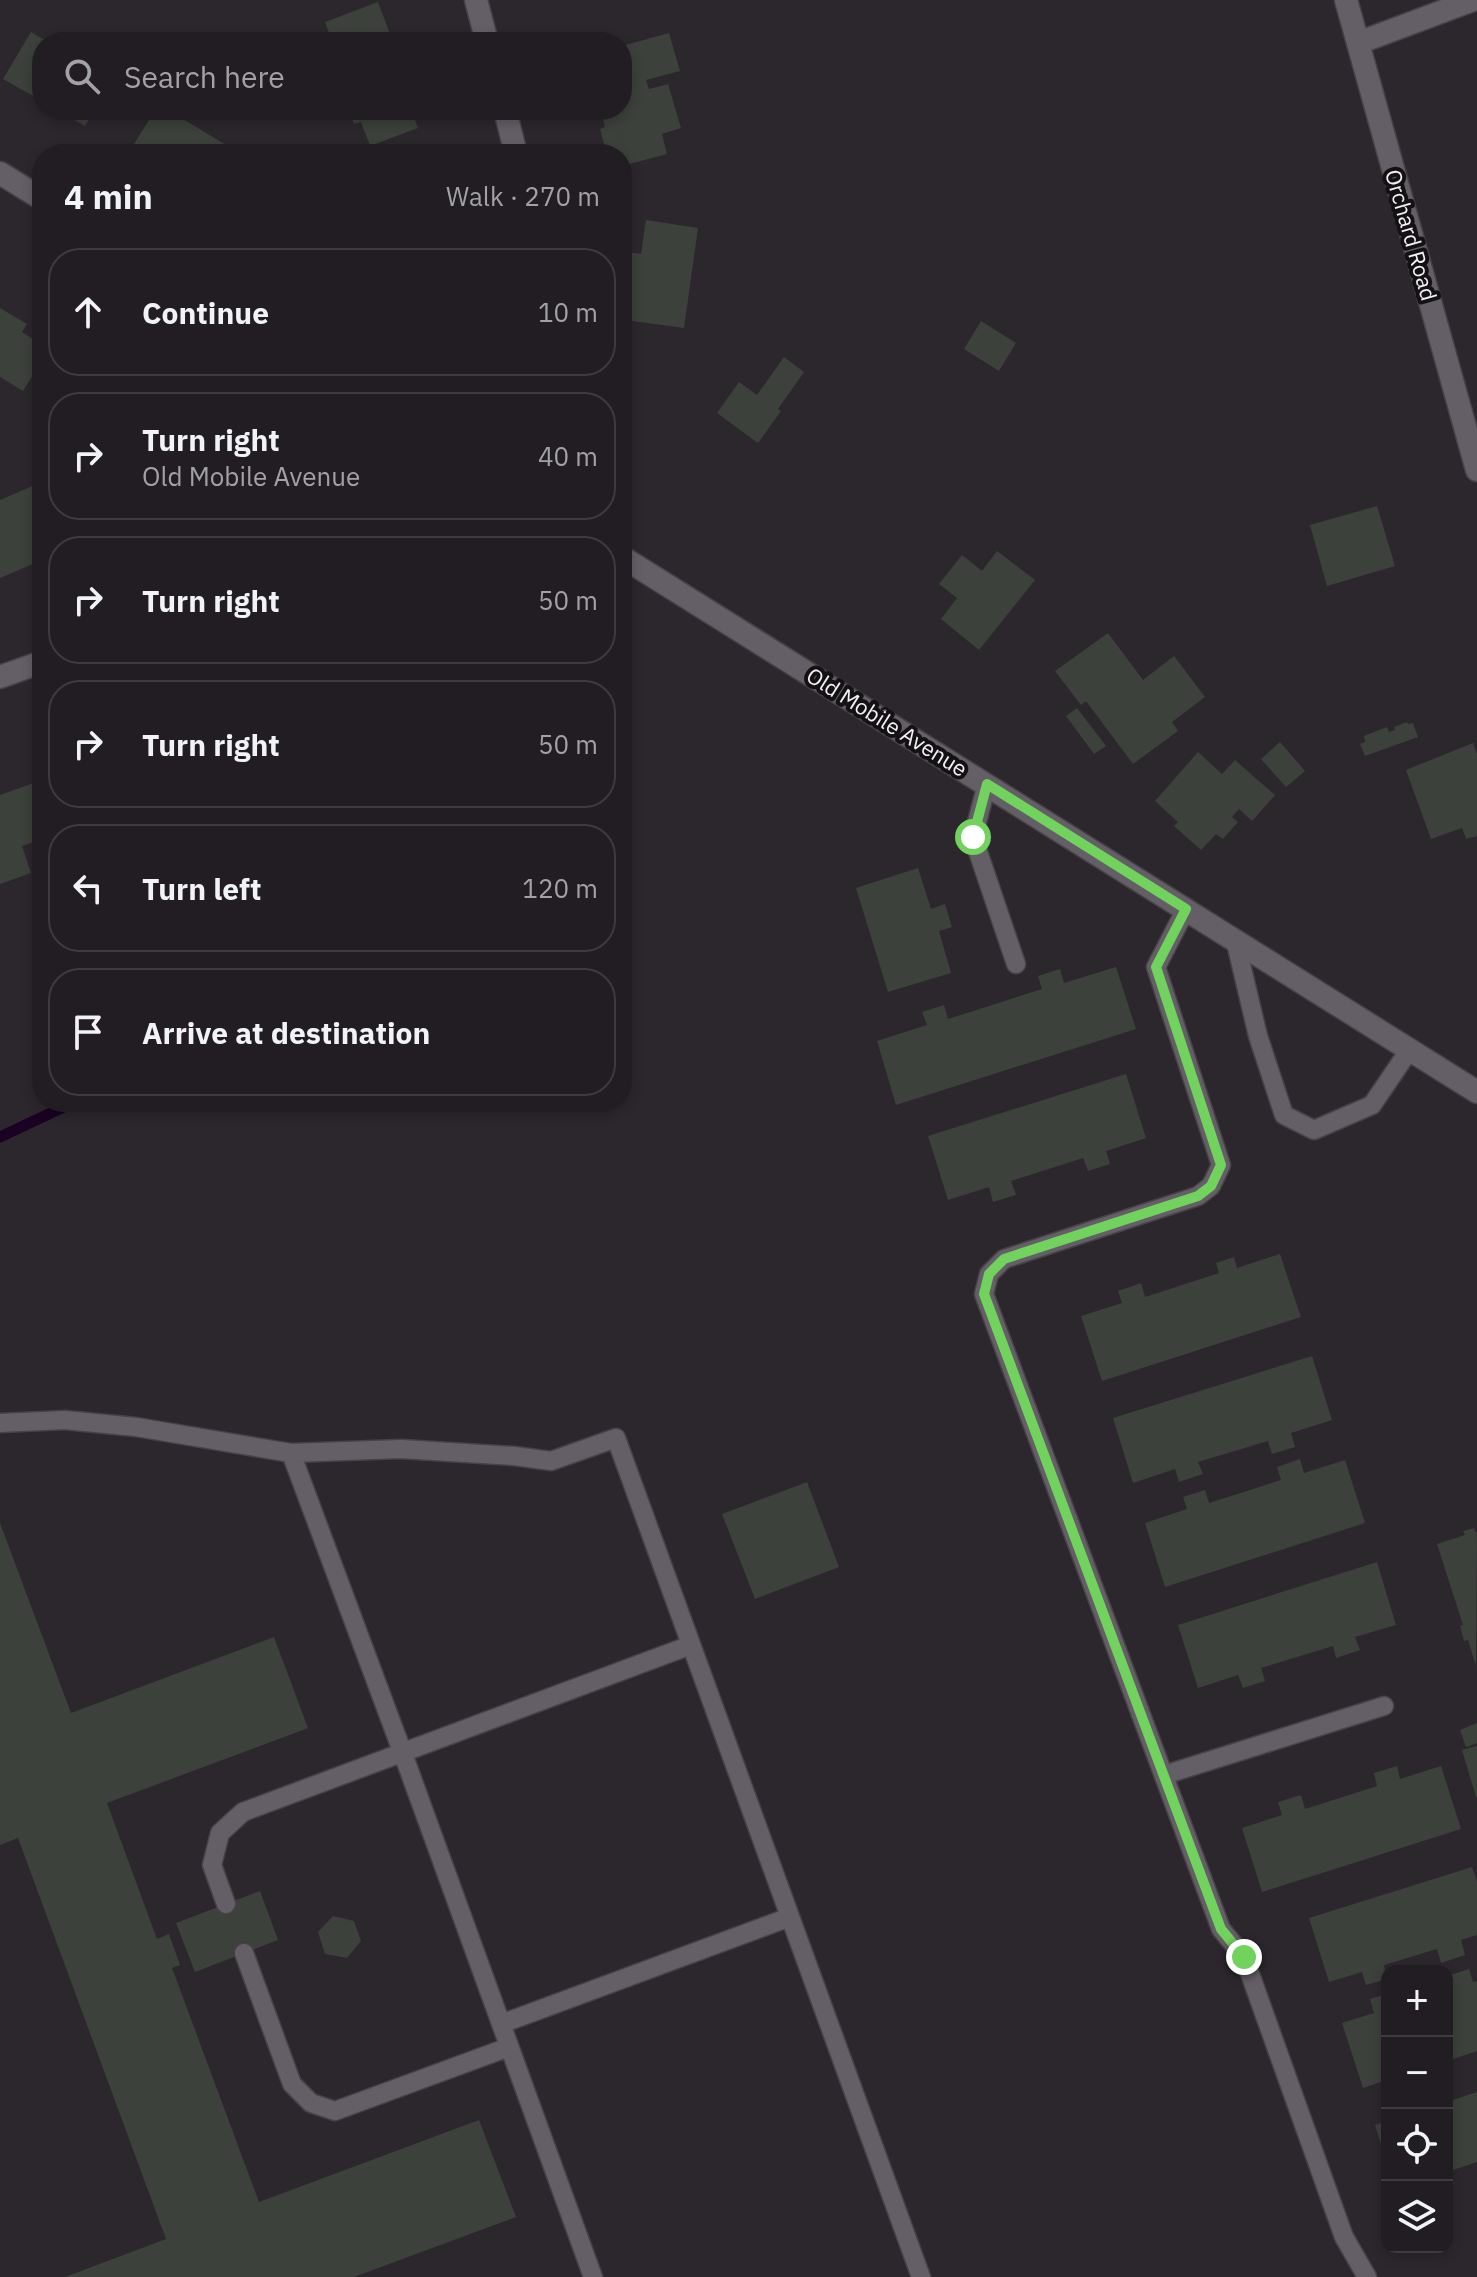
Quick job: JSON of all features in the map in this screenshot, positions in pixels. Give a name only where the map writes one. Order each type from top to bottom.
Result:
[{"type":"street","points":[[476,0],[484,32]]},
{"type":"street","name":"Orchard Road","points":[[1346,0],[1477,470]]},
{"type":"street","points":[[1358,43],[1473,0]]},
{"type":"street","points":[[508,120],[514,144]]},
{"type":"street","points":[[0,173],[32,193]]},
{"type":"street","name":"Old Mobile Avenue","points":[[632,563],[1477,1092]]},
{"type":"street","points":[[0,677],[32,666]]},
{"type":"lane","points":[[987,784],[973,837],[1016,964]]},
{"type":"lane","points":[[1186,909],[1156,967],[1221,1165],[1211,1186],[1198,1196],[1004,1259],[989,1274],[984,1294],[1221,1929],[1244,1957],[1344,2237],[1367,2277]]},
{"type":"lane","points":[[1235,939],[1258,1036],[1284,1115],[1314,1130],[1372,1105],[1410,1049]]},
{"type":"lane","points":[[0,1423],[65,1420],[136,1427],[291,1453],[401,1449],[551,1461],[616,1438],[921,2277]]},
{"type":"lane","points":[[291,1453],[593,2277]]},
{"type":"lane","points":[[226,1904],[212,1865],[220,1833],[243,1812],[691,1645]]},
{"type":"lane","points":[[1164,1775],[1384,1706]]},
{"type":"lane","points":[[501,2024],[790,1917]]},
{"type":"lane","points":[[244,1953],[292,2084],[311,2103],[335,2111],[509,2047]]},
{"type":"building","points":[[378,2],[389,32],[329,32],[325,22]]},
{"type":"building","points":[[31,32],[32,33],[32,95],[3,79]]},
{"type":"building","points":[[669,33],[680,71],[646,80],[649,89],[668,84],[681,128],[662,134],[667,154],[632,163],[632,144],[604,144],[600,129],[605,127],[603,120],[632,120],[632,43]]},
{"type":"building","points":[[74,120],[88,120],[85,126]]},
{"type":"building","points":[[149,120],[185,120],[224,144],[134,144]]},
{"type":"building","points":[[352,120],[415,120],[418,128],[369,144],[361,122],[354,124]]},
{"type":"building","points":[[646,220],[698,228],[684,328],[632,321],[632,253],[641,254]]},
{"type":"building","points":[[0,308],[27,324],[22,332],[32,338],[32,376],[23,391],[0,377]]},
{"type":"building","points":[[981,321],[1016,343],[999,371],[964,349]]},
{"type":"building","points":[[784,357],[804,372],[758,443],[717,413],[739,382],[757,395]]},
{"type":"building","points":[[32,486],[32,564],[0,578],[0,500]]},
{"type":"building","points":[[1377,506],[1395,566],[1327,586],[1310,525]]},
{"type":"building","points":[[997,551],[1035,580],[979,650],[941,619],[957,598],[939,584],[962,555],[982,571]]},
{"type":"building","points":[[1108,633],[1143,680],[1174,656],[1205,697],[1172,722],[1178,731],[1133,764],[1086,701],[1081,705],[1055,671]]},
{"type":"building","points":[[1077,708],[1106,746],[1094,754],[1066,716]]},
{"type":"building","points":[[1407,722],[1413,723],[1418,737],[1365,756],[1360,744],[1365,742],[1364,736],[1387,727],[1389,732]]},
{"type":"building","points":[[1280,742],[1305,771],[1286,787],[1261,759]]},
{"type":"building","points":[[1473,743],[1477,754],[1477,836],[1466,839],[1462,828],[1431,839],[1406,770]]},
{"type":"building","points":[[1198,752],[1222,774],[1235,760],[1275,795],[1252,821],[1239,809],[1232,817],[1238,822],[1223,839],[1216,834],[1201,850],[1174,826],[1178,822],[1155,801]]},
{"type":"building","points":[[32,784],[32,842],[22,846],[31,873],[0,884],[0,795]]},
{"type":"building","points":[[918,868],[931,909],[945,904],[952,927],[939,931],[951,973],[888,992],[856,888]]},
{"type":"building","points":[[1116,967],[1136,1029],[896,1105],[877,1041],[927,1025],[922,1012],[944,1005],[948,1019],[1042,989],[1038,976],[1060,969],[1064,983]]},
{"type":"building","points":[[1126,1074],[1146,1138],[1106,1151],[1110,1164],[1088,1171],[1083,1158],[1011,1181],[1016,1195],[993,1202],[989,1187],[948,1200],[928,1136]]},
{"type":"building","points":[[1280,1254],[1301,1317],[1102,1381],[1081,1316],[1122,1303],[1118,1291],[1141,1283],[1145,1297],[1219,1273],[1216,1263],[1234,1257],[1237,1268]]},
{"type":"building","points":[[1312,1356],[1332,1420],[1291,1433],[1295,1447],[1272,1454],[1268,1441],[1198,1462],[1203,1474],[1179,1482],[1175,1469],[1133,1483],[1113,1418]]},
{"type":"building","points":[[1300,1459],[1304,1473],[1345,1460],[1365,1523],[1165,1587],[1145,1523],[1187,1509],[1183,1497],[1205,1490],[1209,1503],[1281,1480],[1277,1467]]},
{"type":"building","points":[[807,1482],[839,1567],[755,1599],[722,1514]]},
{"type":"building","points":[[0,1523],[71,1713],[274,1637],[308,1728],[107,1803],[157,1939],[169,1934],[180,1965],[172,1968],[259,2202],[479,2120],[516,2217],[354,2277],[65,2277],[166,2239],[18,1838],[0,1845]]},
{"type":"building","points":[[1474,1528],[1477,1532],[1476,1666],[1468,1640],[1464,1641],[1460,1626],[1463,1625],[1437,1544],[1465,1535],[1463,1531]]},
{"type":"building","points":[[1377,1562],[1396,1625],[1355,1637],[1360,1650],[1336,1658],[1333,1646],[1261,1668],[1265,1681],[1243,1688],[1238,1675],[1198,1688],[1178,1625]]},
{"type":"building","points":[[1477,1723],[1477,1743],[1466,1747],[1460,1730]]},
{"type":"building","points":[[1477,1746],[1477,1797],[1476,1797],[1462,1750]]},
{"type":"building","points":[[1397,1766],[1400,1779],[1441,1766],[1461,1829],[1262,1892],[1242,1828],[1282,1815],[1278,1802],[1301,1795],[1305,1809],[1377,1786],[1374,1773]]},
{"type":"building","points":[[1472,1867],[1477,1881],[1477,1935],[1461,1940],[1465,1955],[1441,1963],[1437,1949],[1381,1965],[1381,1981],[1366,1985],[1362,1972],[1329,1982],[1309,1918]]},
{"type":"building","points":[[260,1891],[278,1940],[195,1972],[176,1923]]},
{"type":"building","points":[[333,1916],[354,1921],[361,1941],[347,1958],[325,1954],[318,1932]]},
{"type":"building","points":[[1469,1969],[1473,1982],[1477,1981],[1477,2051],[1453,2059],[1453,2037],[1453,1974]]},
{"type":"building","points":[[1381,1996],[1381,2082],[1363,2088],[1342,2023],[1374,2013],[1370,1999]]},
{"type":"building","points":[[1477,2092],[1477,2162],[1453,2170],[1453,2109],[1453,2100]]},
{"type":"building","points":[[1381,2123],[1381,2145],[1375,2125]]},
{"type":"waterway","points":[[0,1137],[53,1112]]},
{"type":"route","points":[[973,837],[987,784],[1186,909],[1156,967],[1221,1165],[1211,1186],[1198,1196],[1004,1259],[989,1274],[984,1294],[1221,1929],[1244,1957]]}]
